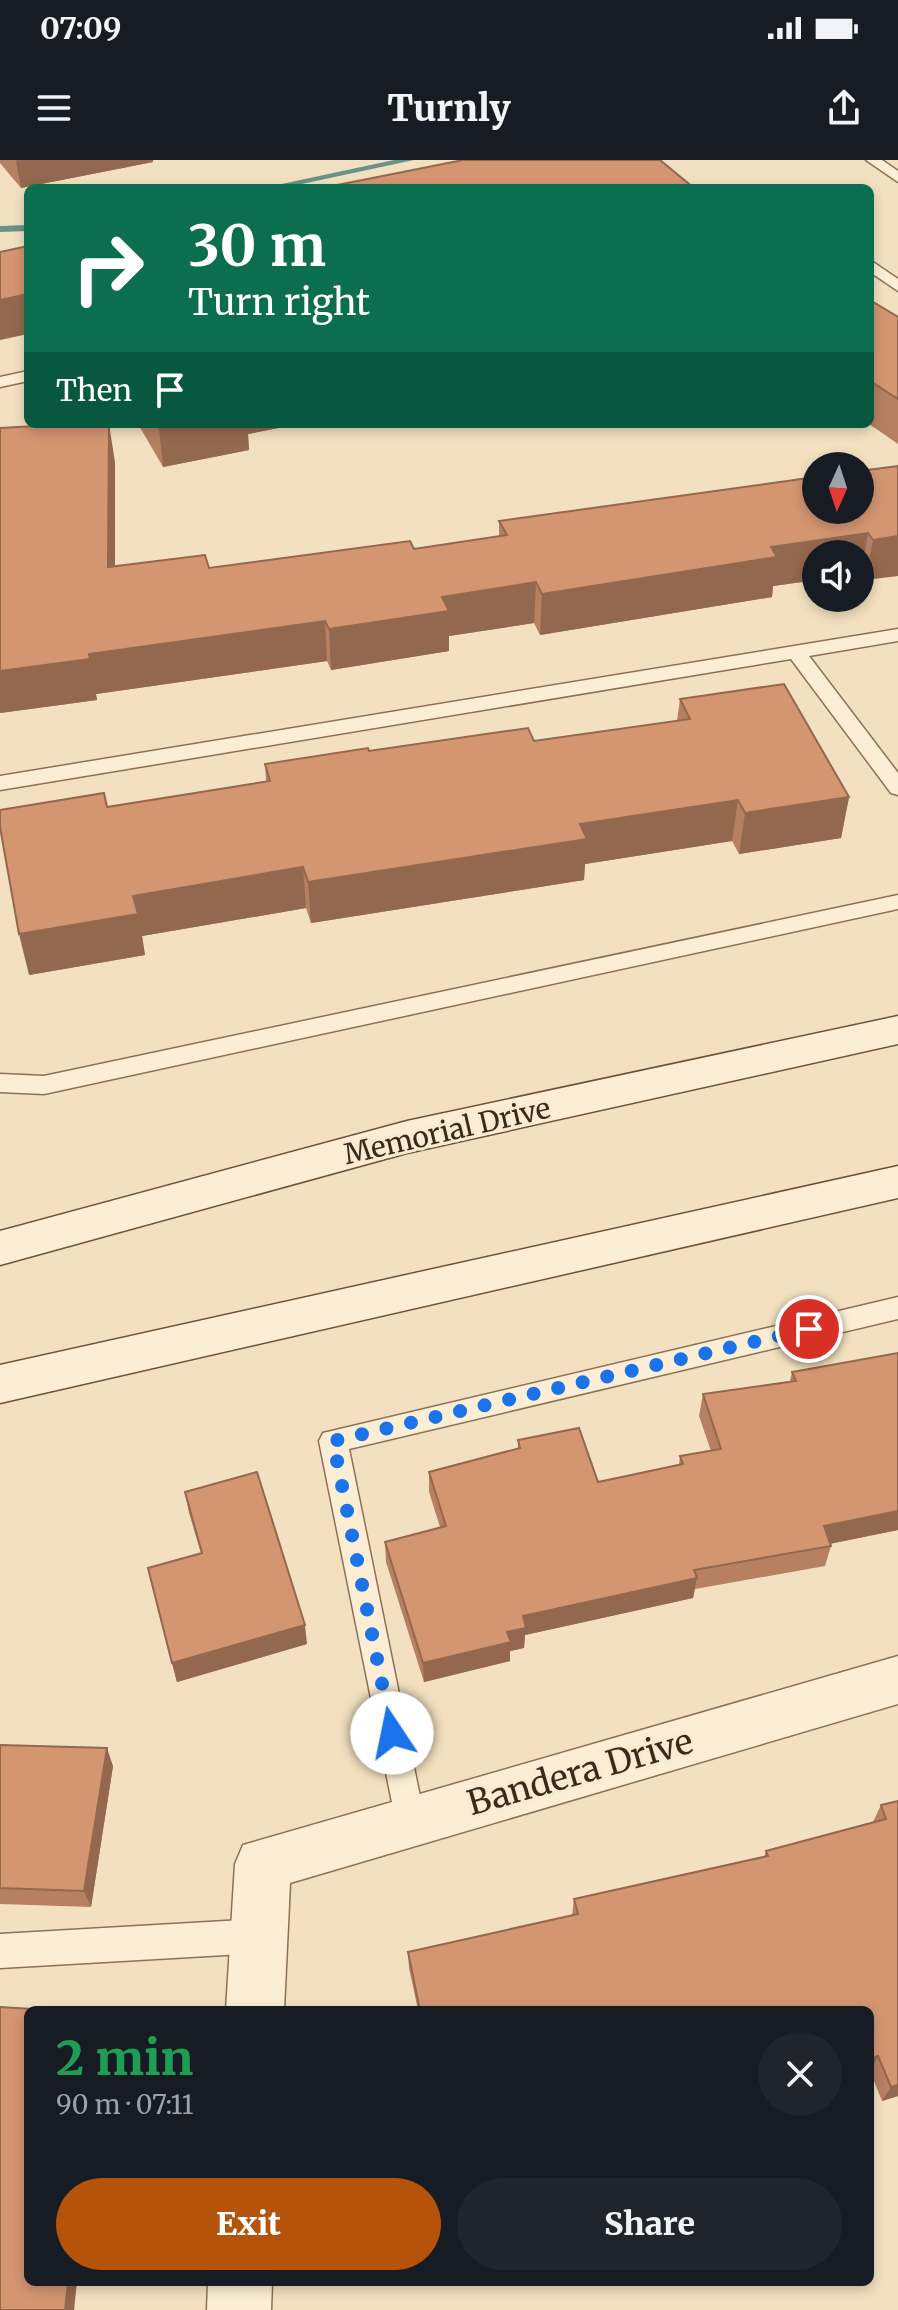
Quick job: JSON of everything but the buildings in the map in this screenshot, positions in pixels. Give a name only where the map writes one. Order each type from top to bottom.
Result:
[{"type":"main road","name":"Memorial Drive","points":[[0,1248],[407,1137],[898,1030]]},
{"type":"main road","points":[[0,1384],[898,1182]]},
{"type":"main road","name":"Bandera Drive","points":[[259,1936],[263,1864],[898,1680]]},
{"type":"main road","points":[[255,2006],[259,1936]]},
{"type":"main road","points":[[239,2310],[240,2286]]},
{"type":"lane","points":[[873,160],[898,178]]},
{"type":"lane","points":[[874,268],[898,286]]},
{"type":"lane","points":[[0,382],[24,377]]},
{"type":"lane","points":[[0,783],[898,635]]},
{"type":"lane","points":[[796,652],[898,788]]},
{"type":"lane","points":[[0,1083],[44,1085],[898,902]]},
{"type":"lane","points":[[409,1821],[333,1441],[898,1308]]},
{"type":"lane","points":[[0,1951],[259,1936]]},
{"type":"waterway","points":[[288,184],[409,160]]},
{"type":"waterway","points":[[0,229],[24,228]]},
{"type":"route","points":[[392,1733],[333,1441],[809,1329]]}]
